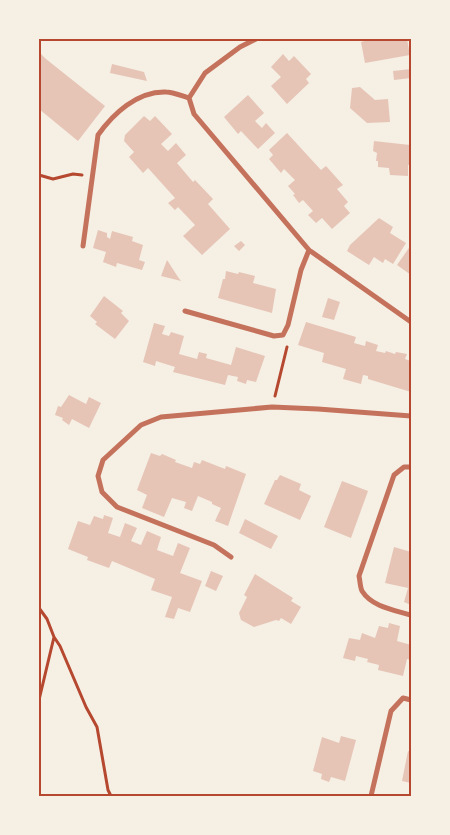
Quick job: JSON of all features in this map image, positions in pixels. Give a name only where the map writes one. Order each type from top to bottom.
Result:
[{"type":"street","points":[[256,39],[240,47],[205,73],[189,98],[194,114],[309,250],[411,322]]},
{"type":"street","points":[[83,246],[91,175],[98,135],[108,121],[126,106],[149,94],[166,92],[189,98]]},
{"type":"street","points":[[185,311],[274,336],[283,335],[288,325],[301,270],[309,250]]},
{"type":"street","points":[[231,557],[214,545],[117,508],[102,492],[98,476],[103,460],[141,425],[161,417],[272,407],[411,416]]},
{"type":"street","points":[[411,467],[404,467],[394,475],[359,576],[362,590],[373,603],[411,615]]},
{"type":"street","points":[[371,796],[390,711],[403,698],[411,700]]},
{"type":"path","points":[[39,175],[52,179],[73,174],[91,175]]},
{"type":"path","points":[[272,407],[288,344],[283,335]]},
{"type":"path","points":[[39,608],[47,619],[86,707],[97,727],[108,790],[111,796]]},
{"type":"path","points":[[39,700],[54,637]]},
{"type":"building","points":[[371,39],[407,39],[410,55],[365,63],[361,42]]},
{"type":"building","points":[[39,52],[105,106],[78,141],[39,109]]},
{"type":"building","points":[[283,54],[289,61],[294,56],[311,74],[306,79],[309,83],[287,104],[271,86],[281,77],[271,67]]},
{"type":"building","points":[[112,64],[144,72],[147,81],[110,73]]},
{"type":"building","points":[[411,69],[411,78],[394,80],[393,71]]},
{"type":"building","points":[[360,87],[375,100],[388,99],[390,122],[367,123],[350,108],[352,88]]},
{"type":"building","points":[[248,95],[264,113],[255,121],[262,128],[266,123],[275,133],[258,149],[241,131],[238,134],[224,117]]},
{"type":"building","points":[[144,116],[150,121],[155,116],[172,134],[161,144],[168,151],[176,143],[186,155],[177,163],[193,182],[195,180],[213,199],[208,204],[230,229],[202,255],[183,236],[195,225],[178,207],[175,210],[168,203],[175,198],[148,168],[143,173],[129,157],[134,152],[124,141],[125,135]]},
{"type":"building","points":[[287,133],[321,170],[326,166],[343,185],[337,189],[348,202],[344,206],[350,213],[332,229],[322,218],[316,223],[308,215],[313,211],[303,200],[299,203],[293,195],[295,194],[288,186],[295,180],[284,169],[281,173],[269,159],[273,155],[269,150]]},
{"type":"building","points":[[374,141],[410,145],[411,165],[408,165],[408,176],[390,175],[389,168],[378,167],[378,161],[376,161],[377,153],[373,151]]},
{"type":"building","points":[[379,218],[393,227],[390,233],[406,243],[393,264],[385,259],[383,263],[374,257],[369,265],[347,251],[350,245]]},
{"type":"building","points":[[98,230],[107,233],[107,237],[110,239],[112,231],[133,237],[132,241],[143,245],[139,260],[145,262],[142,270],[117,263],[116,267],[103,262],[106,252],[93,248]]},
{"type":"building","points":[[241,241],[245,245],[239,251],[234,246]]},
{"type":"building","points":[[411,245],[411,275],[397,265]]},
{"type":"building","points":[[167,260],[178,277],[181,281],[161,276]]},
{"type":"building","points":[[226,271],[255,276],[253,283],[276,289],[272,313],[218,298]]},
{"type":"building","points":[[104,296],[123,311],[121,313],[129,321],[115,339],[95,324],[97,322],[90,316]]},
{"type":"building","points":[[328,298],[340,302],[334,320],[322,317]]},
{"type":"building","points":[[306,322],[356,337],[354,343],[365,346],[366,341],[378,345],[376,351],[407,354],[405,359],[411,361],[411,392],[368,379],[368,376],[363,375],[361,384],[343,379],[346,369],[322,362],[324,353],[298,345]]},
{"type":"building","points":[[154,323],[165,326],[162,334],[169,336],[171,332],[184,336],[179,354],[197,359],[199,352],[207,354],[206,358],[231,365],[236,347],[265,356],[256,382],[247,380],[246,384],[237,381],[238,377],[228,375],[225,385],[173,372],[175,367],[156,361],[155,366],[143,362]]},
{"type":"building","points":[[69,395],[86,404],[89,397],[101,403],[89,428],[72,419],[69,425],[62,420],[63,418],[55,415],[58,406],[61,407]]},
{"type":"building","points":[[151,453],[160,456],[162,454],[176,460],[175,462],[192,468],[194,462],[200,464],[202,460],[225,469],[226,466],[246,474],[228,526],[215,521],[221,508],[198,496],[192,511],[184,508],[186,502],[172,498],[164,517],[142,508],[147,495],[137,490]]},
{"type":"building","points":[[280,475],[301,484],[299,490],[311,496],[300,520],[264,504],[275,480]]},
{"type":"building","points":[[342,481],[368,491],[351,538],[324,527]]},
{"type":"building","points":[[104,515],[113,518],[108,533],[120,537],[125,523],[137,528],[131,541],[141,545],[147,531],[161,537],[157,550],[173,556],[178,543],[190,548],[180,573],[202,581],[190,612],[178,608],[174,619],[165,617],[172,597],[151,590],[155,579],[112,561],[109,568],[87,560],[88,557],[68,549],[78,521],[90,525],[94,516],[103,519]]},
{"type":"building","points":[[245,519],[278,536],[271,549],[239,533]]},
{"type":"building","points":[[394,547],[411,552],[411,605],[404,602],[408,588],[385,583]]},
{"type":"building","points":[[211,571],[223,576],[216,591],[205,586]]},
{"type":"building","points":[[255,574],[293,598],[291,601],[301,607],[291,624],[281,618],[279,621],[276,620],[254,627],[241,620],[239,613],[247,597],[244,595]]},
{"type":"building","points":[[389,623],[400,626],[397,641],[411,645],[411,660],[407,659],[403,676],[378,670],[379,665],[367,662],[368,659],[356,656],[355,661],[343,658],[349,638],[360,640],[362,633],[375,638],[379,626],[388,628]]},
{"type":"building","points":[[341,736],[356,740],[345,781],[331,777],[329,782],[321,779],[322,774],[313,771],[322,737],[339,743]]},
{"type":"building","points":[[408,751],[411,752],[411,783],[402,781]]}]
